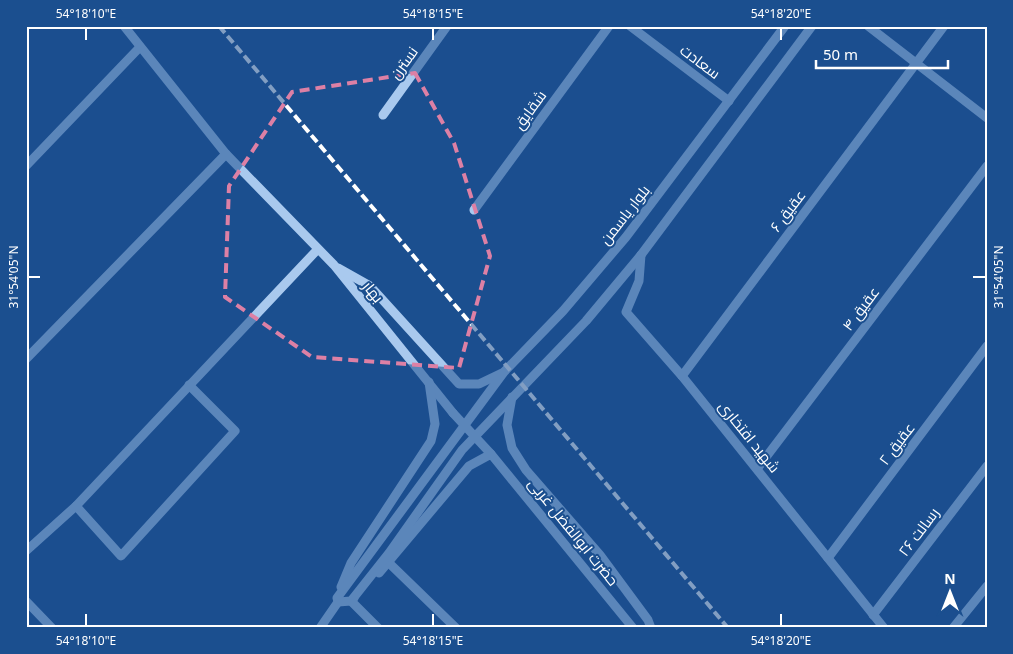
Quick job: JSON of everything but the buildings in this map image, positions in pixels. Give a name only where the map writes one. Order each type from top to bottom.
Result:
[{"type":"street","name":"بهار","points":[[124,26],[226,154],[317,250],[334,265],[453,413],[491,454]]},
{"type":"street","name":"نسترن","points":[[383,115],[447,26]]},
{"type":"street","name":"شقایق","points":[[474,210],[609,26]]},
{"type":"street","name":"سعادت","points":[[630,26],[729,101]]},
{"type":"street","name":"بلوار یاسمن","points":[[338,600],[504,372],[563,311],[626,237],[785,26]]},
{"type":"street","points":[[351,601],[389,553],[462,450],[586,321],[609,291],[641,255],[812,26]]},
{"type":"street","points":[[868,26],[987,118]]},
{"type":"street","name":"عقیق ۶","points":[[682,376],[944,26]]},
{"type":"street","points":[[26,166],[140,46]]},
{"type":"street","points":[[26,359],[226,154]]},
{"type":"street","name":"عقیق ۴","points":[[757,469],[987,166]]},
{"type":"street","points":[[26,551],[76,506],[317,250]]},
{"type":"street","name":"شهید افتخاری","points":[[641,255],[639,281],[626,312],[682,376],[884,628]]},
{"type":"street","points":[[334,265],[370,286],[459,384],[479,384],[504,372]]},
{"type":"street","name":"عقیق ۲","points":[[828,558],[987,346]]},
{"type":"street","points":[[320,628],[338,600],[351,562],[431,441],[434,424],[428,382]]},
{"type":"street","points":[[76,506],[122,556],[235,431],[189,385]]},
{"type":"street","points":[[512,396],[507,425],[512,448],[526,470],[605,563],[648,620],[651,628]]},
{"type":"street","points":[[351,601],[390,563],[468,466],[491,454]]},
{"type":"street","name":"حضرت ابوالفضل غربی","points":[[491,454],[633,628]]},
{"type":"street","name":"رسالت ۲۶","points":[[873,615],[987,466]]},
{"type":"street","points":[[390,563],[456,628]]},
{"type":"street","points":[[953,628],[987,586]]},
{"type":"street","points":[[338,600],[351,601],[378,628]]},
{"type":"street","points":[[26,601],[52,628]]},
{"type":"highlighted area","points":[[415,73],[454,143],[490,256],[459,368],[312,357],[225,297],[229,186],[292,92]]},
{"type":"railway","points":[[219,26],[728,628]]}]
